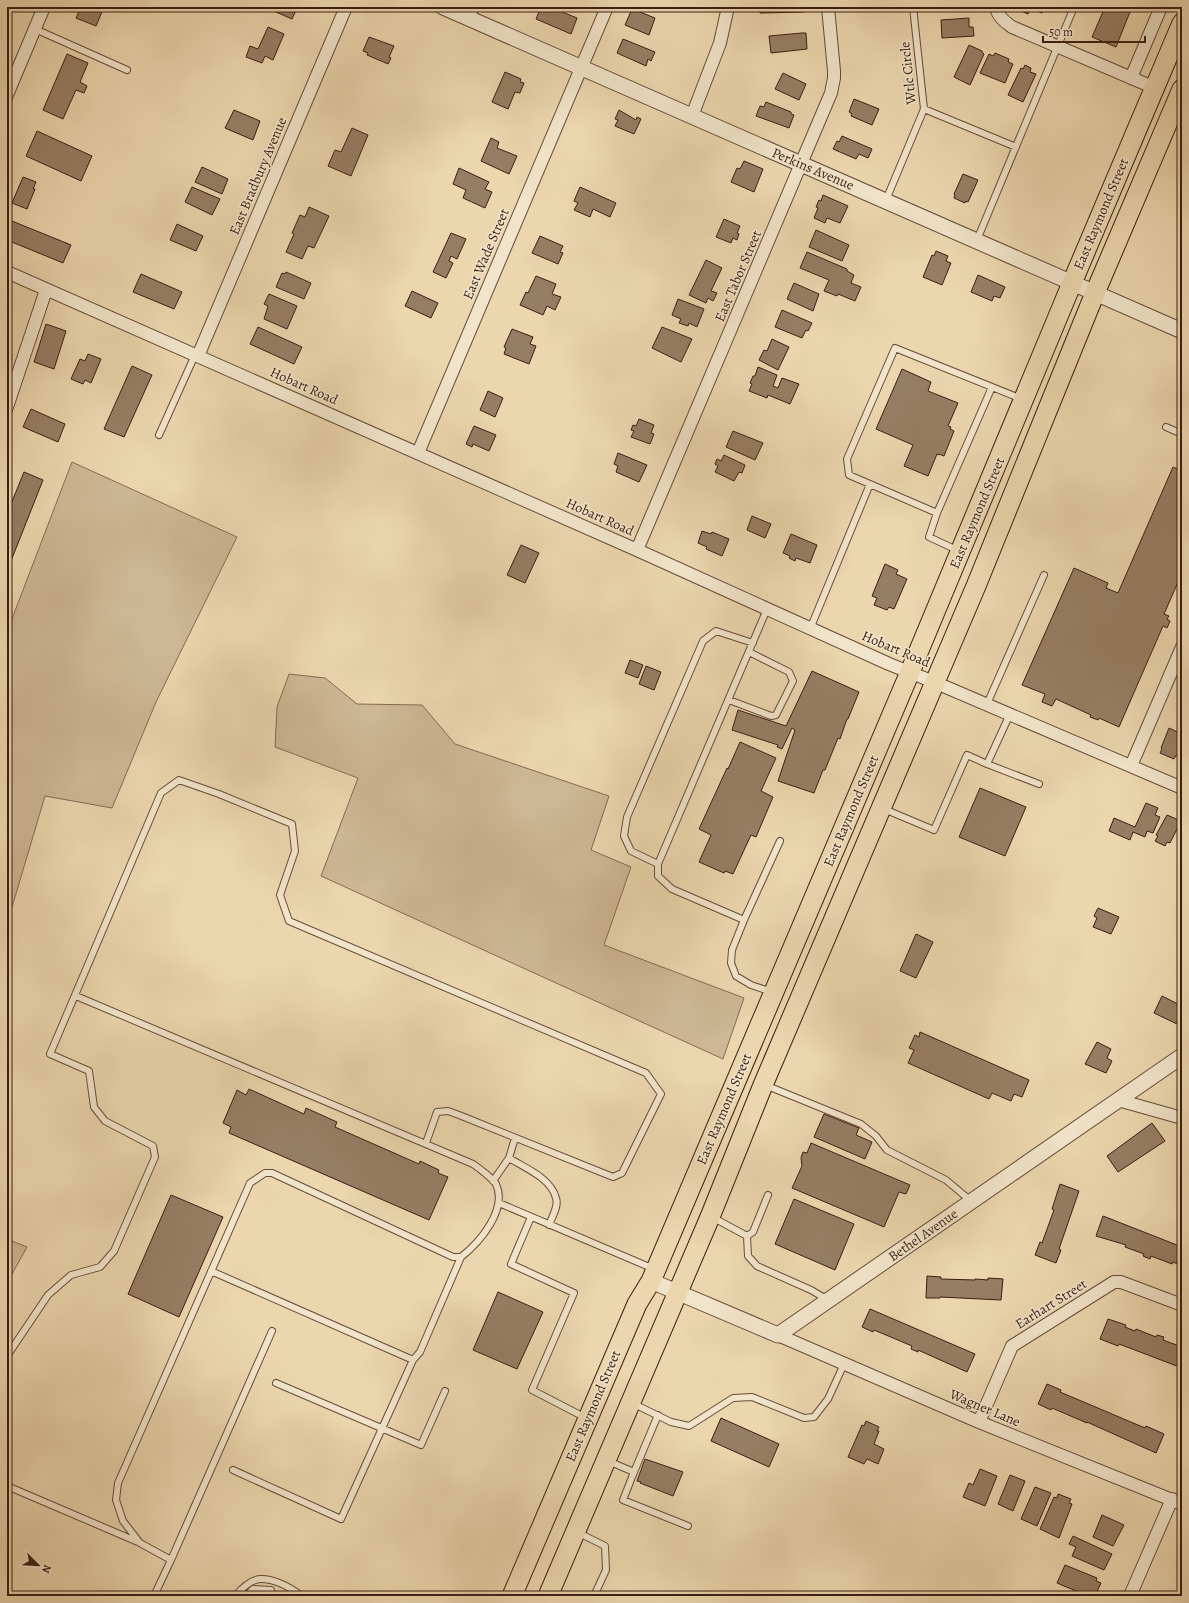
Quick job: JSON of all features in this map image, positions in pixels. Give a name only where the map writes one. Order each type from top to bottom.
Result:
[{"type":"main road","name":"East Raymond Street","points":[[512,1596],[637,1304],[653,1275],[910,672],[1182,23]]},
{"type":"main road","name":"East Raymond Street","points":[[548,1596],[710,1217],[763,1084],[976,586],[1095,293],[1182,89]]},
{"type":"street","points":[[7,95],[44,7]]},
{"type":"street","name":"East Bradbury Avenue","points":[[196,356],[346,7]]},
{"type":"street","name":"Perkins Avenue","points":[[443,7],[474,13],[582,68],[1182,331]]},
{"type":"street","name":"East Wade Street","points":[[418,453],[607,7]]},
{"type":"street","points":[[692,116],[720,44],[728,7]]},
{"type":"street","name":"East Tabor Street","points":[[637,550],[830,97],[834,78],[828,7]]},
{"type":"street","points":[[996,7],[1000,18],[1012,27],[1154,88]]},
{"type":"street","points":[[1131,78],[1161,7]]},
{"type":"street","name":"Hobart Road","points":[[7,272],[637,550],[889,664],[987,704],[1182,788]]},
{"type":"street","points":[[7,406],[46,290]]},
{"type":"street","points":[[1131,766],[1177,672],[1182,648]]},
{"type":"street","name":"Bethel Avenue","points":[[778,1335],[1182,1056]]},
{"type":"street","points":[[1118,1100],[1182,1118]]},
{"type":"street","points":[[653,1275],[678,1292],[778,1335]]},
{"type":"street","name":"Earhart Street","points":[[979,1422],[1012,1346],[1114,1282],[1121,1282],[1182,1305]]},
{"type":"street","name":"Wagner Lane","points":[[778,1335],[979,1422],[1177,1501]]},
{"type":"street","points":[[1130,1596],[1177,1501]]},
{"type":"lane","name":"Wtlc Circle","points":[[886,200],[924,109],[913,7]]},
{"type":"lane","points":[[976,241],[1074,7]]},
{"type":"lane","points":[[35,29],[127,70]]},
{"type":"lane","points":[[924,109],[1016,147]]},
{"type":"lane","points":[[937,513],[849,475],[847,459],[895,348],[1024,400]]},
{"type":"lane","points":[[159,435],[196,356]]},
{"type":"lane","points":[[961,552],[929,537],[937,513],[992,387]]},
{"type":"lane","points":[[1166,427],[1182,434]]},
{"type":"lane","points":[[810,629],[870,484]]},
{"type":"lane","points":[[987,704],[1044,575]]},
{"type":"lane","points":[[744,920],[672,889],[658,876],[658,864],[767,609]]},
{"type":"lane","points":[[658,864],[631,851],[624,836],[627,817],[703,641],[716,632],[753,643]]},
{"type":"lane","points":[[728,700],[771,716],[776,715],[793,681],[789,672],[749,652]]},
{"type":"lane","points":[[987,764],[1010,714]]},
{"type":"lane","points":[[880,808],[934,830],[967,755],[1039,784]]},
{"type":"lane","points":[[7,1356],[48,1295],[71,1275],[100,1267],[114,1251],[155,1157],[153,1146],[105,1122],[94,1107],[89,1071],[50,1054],[162,794],[179,780],[219,794],[292,824],[295,851],[280,895],[289,921],[646,1073],[661,1094],[622,1173],[612,1177],[459,1114],[448,1111],[438,1112],[426,1144]]},
{"type":"lane","points":[[773,993],[751,985],[736,976],[731,963],[732,950],[744,920],[780,841]]},
{"type":"lane","points":[[76,996],[473,1164],[496,1184],[499,1203],[487,1230],[473,1248],[461,1258],[420,1352],[413,1360],[341,1519],[234,1470]]},
{"type":"lane","points":[[763,1084],[861,1124],[876,1136],[887,1150],[946,1180],[955,1186],[971,1202]]},
{"type":"lane","points":[[493,1181],[509,1158],[515,1138]]},
{"type":"lane","points":[[509,1158],[542,1178],[551,1187],[557,1199],[555,1210],[549,1225]]},
{"type":"lane","points":[[140,1542],[123,1522],[116,1500],[118,1483],[250,1182],[265,1172],[272,1173],[453,1257],[461,1258]]},
{"type":"lane","points":[[747,1236],[754,1232],[768,1195]]},
{"type":"lane","points":[[499,1203],[549,1225],[653,1275]]},
{"type":"lane","points":[[531,1217],[511,1264],[574,1293],[532,1390],[588,1419]]},
{"type":"lane","points":[[710,1217],[747,1236]]},
{"type":"lane","points":[[747,1236],[748,1256],[756,1266],[828,1300]]},
{"type":"lane","points":[[211,1271],[413,1360]]},
{"type":"lane","points":[[154,1596],[272,1331]]},
{"type":"lane","points":[[631,1402],[671,1422],[689,1426],[733,1398],[752,1397],[804,1418],[814,1417],[828,1399],[844,1364]]},
{"type":"lane","points":[[276,1383],[421,1446],[445,1391]]},
{"type":"lane","points":[[658,1416],[623,1500],[688,1526]]},
{"type":"lane","points":[[606,1461],[634,1472]]},
{"type":"lane","points":[[7,1486],[140,1542],[171,1560]]},
{"type":"lane","points":[[576,1531],[605,1546],[606,1570],[594,1596]]},
{"type":"lane","points":[[235,1596],[245,1585],[260,1579],[288,1586],[302,1596]]},
{"type":"lane","points":[[246,1596],[253,1589],[271,1590],[273,1596]]},
{"type":"shaded area","points":[[72,462],[237,537],[156,702],[112,808],[45,796],[7,924],[7,625],[10,624]]},
{"type":"shaded area","points":[[289,674],[325,678],[357,704],[422,705],[455,744],[609,796],[591,850],[631,867],[604,945],[744,998],[723,1059],[321,876],[358,778],[275,747],[277,707]]},
{"type":"shaded area","points":[[7,1239],[27,1247],[7,1283]]},
{"type":"building","points":[[7,7],[13,9],[8,20],[7,19]]},
{"type":"building","points":[[81,7],[104,7],[96,26],[76,18]]},
{"type":"building","points":[[270,7],[297,8],[292,19],[269,9]]},
{"type":"building","points":[[541,7],[550,7],[577,18],[571,34],[536,19]]},
{"type":"building","points":[[760,7],[804,7],[804,12],[760,13]]},
{"type":"building","points":[[939,7],[973,7],[968,8],[968,10],[939,11]]},
{"type":"building","points":[[1023,7],[1045,7],[1042,13],[1030,8],[1028,14],[1021,11]]},
{"type":"building","points":[[1105,7],[1132,7],[1116,47],[1092,37]]},
{"type":"building","points":[[632,9],[655,18],[649,35],[625,25]]},
{"type":"building","points":[[969,18],[969,27],[973,27],[974,36],[942,38],[941,20]]},
{"type":"building","points":[[268,27],[284,34],[273,60],[265,56],[262,63],[246,57],[250,46],[258,49]]},
{"type":"building","points":[[806,33],[807,49],[771,53],[769,36]]},
{"type":"building","points":[[369,37],[394,46],[389,57],[391,58],[388,64],[367,55],[368,53],[363,51]]},
{"type":"building","points":[[623,39],[655,52],[651,61],[648,59],[646,66],[617,53]]},
{"type":"building","points":[[969,45],[982,51],[984,54],[970,85],[954,77]]},
{"type":"building","points":[[995,53],[1009,59],[1008,62],[1013,64],[1005,83],[980,73],[989,54],[993,56]]},
{"type":"building","points":[[67,54],[88,63],[80,82],[87,86],[84,93],[76,90],[63,119],[43,110]]},
{"type":"building","points":[[1025,65],[1031,68],[1030,72],[1036,74],[1023,102],[1008,95],[1021,68],[1023,69]]},
{"type":"building","points":[[505,72],[521,79],[520,82],[524,83],[520,93],[515,92],[508,109],[492,102]]},
{"type":"building","points":[[783,73],[806,84],[799,100],[775,89]]},
{"type":"building","points":[[854,99],[879,109],[872,125],[851,116],[852,114],[849,112]]},
{"type":"building","points":[[766,102],[791,112],[791,114],[794,115],[789,128],[756,116],[760,106],[764,107]]},
{"type":"building","points":[[234,110],[260,121],[253,140],[225,128]]},
{"type":"building","points":[[619,110],[636,120],[637,117],[641,119],[634,134],[615,126],[618,120],[615,119]]},
{"type":"building","points":[[352,128],[368,135],[351,176],[328,166],[335,150],[341,152]]},
{"type":"building","points":[[37,131],[92,156],[81,181],[26,156]]},
{"type":"building","points":[[842,136],[872,149],[868,158],[859,154],[856,159],[833,149],[837,141],[839,142]]},
{"type":"building","points":[[491,138],[499,142],[497,148],[517,156],[509,174],[481,161]]},
{"type":"building","points":[[744,161],[763,169],[754,192],[731,182],[737,168],[740,169]]},
{"type":"building","points":[[202,167],[228,179],[222,194],[195,182]]},
{"type":"building","points":[[459,168],[489,182],[485,189],[492,192],[485,208],[463,198],[466,190],[453,184]]},
{"type":"building","points":[[963,174],[978,180],[968,202],[966,201],[965,203],[954,198],[954,194]]},
{"type":"building","points":[[23,177],[36,182],[33,189],[35,189],[27,209],[12,203]]},
{"type":"building","points":[[192,187],[220,199],[212,215],[185,202]]},
{"type":"building","points":[[580,187],[616,203],[610,217],[593,209],[590,217],[574,210],[578,203],[574,201]]},
{"type":"building","points":[[823,195],[848,206],[840,223],[827,218],[825,223],[814,218],[818,208],[816,207],[819,200],[821,201]]},
{"type":"building","points":[[309,207],[329,216],[314,248],[308,246],[302,259],[286,252],[300,215],[305,217]]},
{"type":"building","points":[[7,219],[71,245],[63,263],[7,240]]},
{"type":"building","points":[[724,219],[740,226],[737,233],[739,234],[737,240],[733,238],[731,243],[716,237]]},
{"type":"building","points":[[177,224],[203,236],[196,251],[170,240]]},
{"type":"building","points":[[816,230],[849,245],[842,261],[809,247]]},
{"type":"building","points":[[451,233],[466,239],[457,259],[451,256],[449,261],[453,263],[446,278],[433,272]]},
{"type":"building","points":[[540,236],[563,246],[560,252],[563,253],[558,264],[532,253]]},
{"type":"building","points":[[936,251],[948,256],[946,261],[951,263],[942,285],[923,277],[932,255],[934,256]]},
{"type":"building","points":[[807,252],[847,269],[847,271],[854,275],[851,283],[861,287],[855,301],[838,294],[837,296],[824,291],[829,280],[800,268]]},
{"type":"building","points":[[706,260],[722,268],[711,291],[717,293],[713,301],[708,298],[706,303],[689,295]]},
{"type":"building","points":[[286,272],[311,283],[304,299],[276,287],[282,273],[285,274]]},
{"type":"building","points":[[141,274],[182,292],[174,309],[133,292]]},
{"type":"building","points":[[978,275],[1005,287],[1000,298],[994,296],[992,301],[971,292]]},
{"type":"building","points":[[536,276],[556,284],[552,294],[561,297],[555,310],[547,306],[543,315],[520,305],[526,292],[528,293]]},
{"type":"building","points":[[794,283],[819,294],[813,311],[787,299]]},
{"type":"building","points":[[412,291],[438,303],[431,318],[405,306]]},
{"type":"building","points":[[269,294],[297,306],[287,329],[264,319],[268,306],[264,304]]},
{"type":"building","points":[[678,299],[704,309],[697,327],[689,323],[688,326],[679,323],[681,319],[672,315]]},
{"type":"building","points":[[782,310],[812,323],[802,338],[775,327]]},
{"type":"building","points":[[46,324],[66,331],[54,369],[34,362]]},
{"type":"building","points":[[258,327],[302,347],[294,364],[250,344]]},
{"type":"building","points":[[662,327],[692,339],[681,362],[652,348]]},
{"type":"building","points":[[512,329],[533,337],[530,344],[536,346],[529,364],[504,354],[506,348],[504,347]]},
{"type":"building","points":[[772,339],[789,347],[778,370],[759,360],[764,350],[767,351]]},
{"type":"building","points":[[88,354],[101,359],[91,383],[85,380],[83,384],[71,379],[80,359],[85,361]]},
{"type":"building","points":[[132,366],[152,375],[124,437],[104,429]]},
{"type":"building","points":[[758,367],[777,375],[773,386],[778,388],[782,378],[799,384],[790,404],[768,395],[767,398],[749,391],[752,384],[750,383],[753,376],[755,376]]},
{"type":"building","points":[[902,369],[931,382],[928,391],[958,403],[948,426],[954,431],[944,456],[937,454],[928,476],[904,466],[913,445],[876,429]]},
{"type":"building","points":[[488,391],[503,398],[495,417],[480,410]]},
{"type":"building","points":[[31,409],[65,424],[58,442],[23,427]]},
{"type":"building","points":[[639,419],[654,425],[651,433],[654,434],[650,444],[631,437],[634,431],[631,430],[633,425],[636,426]]},
{"type":"building","points":[[474,426],[496,435],[489,451],[473,444],[472,447],[466,444]]},
{"type":"building","points":[[733,431],[763,443],[755,460],[726,447]]},
{"type":"building","points":[[618,453],[647,465],[639,482],[616,472],[618,466],[614,464]]},
{"type":"building","points":[[724,455],[745,465],[742,473],[739,472],[734,481],[715,472],[718,466],[715,464],[717,459],[721,461]]},
{"type":"building","points":[[1173,467],[1182,471],[1182,573],[1164,614],[1169,616],[1167,619],[1170,621],[1167,628],[1163,626],[1119,727],[1099,718],[1098,720],[1090,717],[1091,715],[1056,699],[1052,706],[1042,702],[1045,694],[1022,685],[1074,568],[1108,583],[1106,588],[1118,593]]},
{"type":"building","points":[[24,472],[43,480],[7,571],[7,514]]},
{"type":"building","points":[[752,516],[771,524],[765,538],[747,530]]},
{"type":"building","points":[[702,531],[711,534],[712,532],[729,539],[722,556],[706,549],[707,547],[698,543]]},
{"type":"building","points":[[791,534],[817,545],[810,563],[796,558],[795,561],[789,558],[790,556],[783,553]]},
{"type":"building","points":[[521,545],[539,553],[525,583],[507,575]]},
{"type":"building","points":[[885,564],[898,570],[896,574],[907,579],[894,609],[889,607],[887,610],[874,605],[877,598],[872,596]]},
{"type":"building","points":[[630,660],[643,665],[638,678],[625,673]]},
{"type":"building","points":[[646,666],[661,672],[654,690],[639,684]]},
{"type":"building","points":[[812,671],[859,692],[840,739],[838,738],[814,793],[778,781],[795,730],[792,728],[782,749],[777,747],[778,745],[732,730],[738,710],[786,726]]},
{"type":"building","points":[[1169,728],[1182,734],[1182,750],[1179,757],[1176,755],[1174,759],[1160,753]]},
{"type":"building","points":[[740,742],[776,758],[761,791],[773,797],[756,837],[751,835],[733,874],[725,871],[724,873],[699,862],[711,835],[699,829]]},
{"type":"building","points":[[980,788],[1026,807],[1005,856],[959,837]]},
{"type":"building","points":[[1146,803],[1158,808],[1155,815],[1160,817],[1153,833],[1147,831],[1145,837],[1133,832],[1130,840],[1109,831],[1114,818],[1135,827]]},
{"type":"building","points":[[1167,815],[1181,821],[1170,843],[1167,842],[1165,846],[1155,841],[1158,836],[1156,835]]},
{"type":"building","points":[[1098,908],[1119,917],[1111,934],[1093,927],[1097,918],[1094,916]]},
{"type":"building","points":[[916,934],[933,942],[916,978],[900,971]]},
{"type":"building","points":[[1162,996],[1182,1006],[1182,1024],[1178,1022],[1177,1024],[1154,1013]]},
{"type":"building","points":[[920,1032],[1029,1080],[1022,1097],[1014,1094],[1011,1101],[992,1093],[989,1099],[908,1063],[914,1050],[909,1048],[915,1035],[919,1037]]},
{"type":"building","points":[[1097,1042],[1111,1049],[1107,1058],[1112,1061],[1106,1073],[1085,1064]]},
{"type":"building","points":[[249,1089],[304,1114],[306,1108],[337,1122],[335,1127],[419,1164],[420,1161],[439,1170],[438,1173],[448,1177],[429,1220],[229,1133],[231,1127],[223,1123],[237,1090],[246,1095]]},
{"type":"building","points":[[824,1114],[859,1128],[856,1135],[872,1142],[865,1159],[814,1137]]},
{"type":"building","points":[[1152,1123],[1165,1141],[1118,1172],[1107,1156]]},
{"type":"building","points":[[811,1143],[910,1185],[906,1194],[899,1192],[884,1227],[792,1188],[802,1166],[801,1158],[803,1152],[807,1153]]},
{"type":"building","points":[[1060,1184],[1079,1191],[1059,1249],[1061,1250],[1056,1263],[1035,1255],[1040,1242],[1042,1243],[1054,1210],[1052,1209]]},
{"type":"building","points":[[171,1195],[223,1217],[179,1317],[128,1294]]},
{"type":"building","points":[[794,1199],[854,1224],[835,1270],[775,1244]]},
{"type":"building","points":[[1103,1216],[1182,1247],[1182,1266],[1151,1256],[1150,1259],[1143,1256],[1144,1254],[1125,1247],[1126,1245],[1096,1236]]},
{"type":"building","points":[[927,1276],[941,1277],[941,1279],[1003,1279],[1001,1300],[940,1297],[926,1298]]},
{"type":"building","points":[[498,1292],[543,1312],[517,1369],[473,1350]]},
{"type":"building","points":[[870,1309],[975,1354],[967,1372],[918,1350],[918,1352],[911,1349],[912,1346],[874,1330],[873,1332],[862,1327]]},
{"type":"building","points":[[1108,1319],[1126,1325],[1125,1327],[1135,1331],[1136,1329],[1156,1337],[1157,1335],[1164,1337],[1163,1340],[1182,1347],[1182,1368],[1119,1344],[1118,1346],[1100,1339]]},
{"type":"building","points":[[1047,1384],[1061,1390],[1060,1392],[1145,1428],[1146,1426],[1164,1434],[1156,1453],[1087,1422],[1038,1404]]},
{"type":"building","points":[[721,1418],[779,1444],[769,1467],[711,1441]]},
{"type":"building","points":[[866,1421],[879,1427],[874,1444],[884,1449],[878,1464],[867,1459],[864,1464],[848,1457],[862,1425],[864,1426]]},
{"type":"building","points":[[645,1459],[683,1472],[673,1496],[637,1481]]},
{"type":"building","points":[[980,1469],[997,1476],[985,1506],[963,1497],[969,1483],[973,1485]]},
{"type":"building","points":[[1010,1475],[1025,1481],[1013,1511],[998,1504]]},
{"type":"building","points":[[1035,1487],[1051,1493],[1037,1526],[1021,1519]]},
{"type":"building","points":[[1058,1494],[1071,1499],[1069,1503],[1072,1504],[1059,1538],[1040,1529],[1054,1497],[1057,1498]]},
{"type":"building","points":[[1102,1515],[1124,1525],[1113,1546],[1093,1537]]},
{"type":"building","points":[[1073,1536],[1112,1554],[1104,1570],[1072,1556],[1076,1547],[1069,1544]]},
{"type":"building","points":[[1065,1565],[1097,1578],[1096,1581],[1101,1583],[1095,1596],[1088,1596],[1057,1583]]}]
